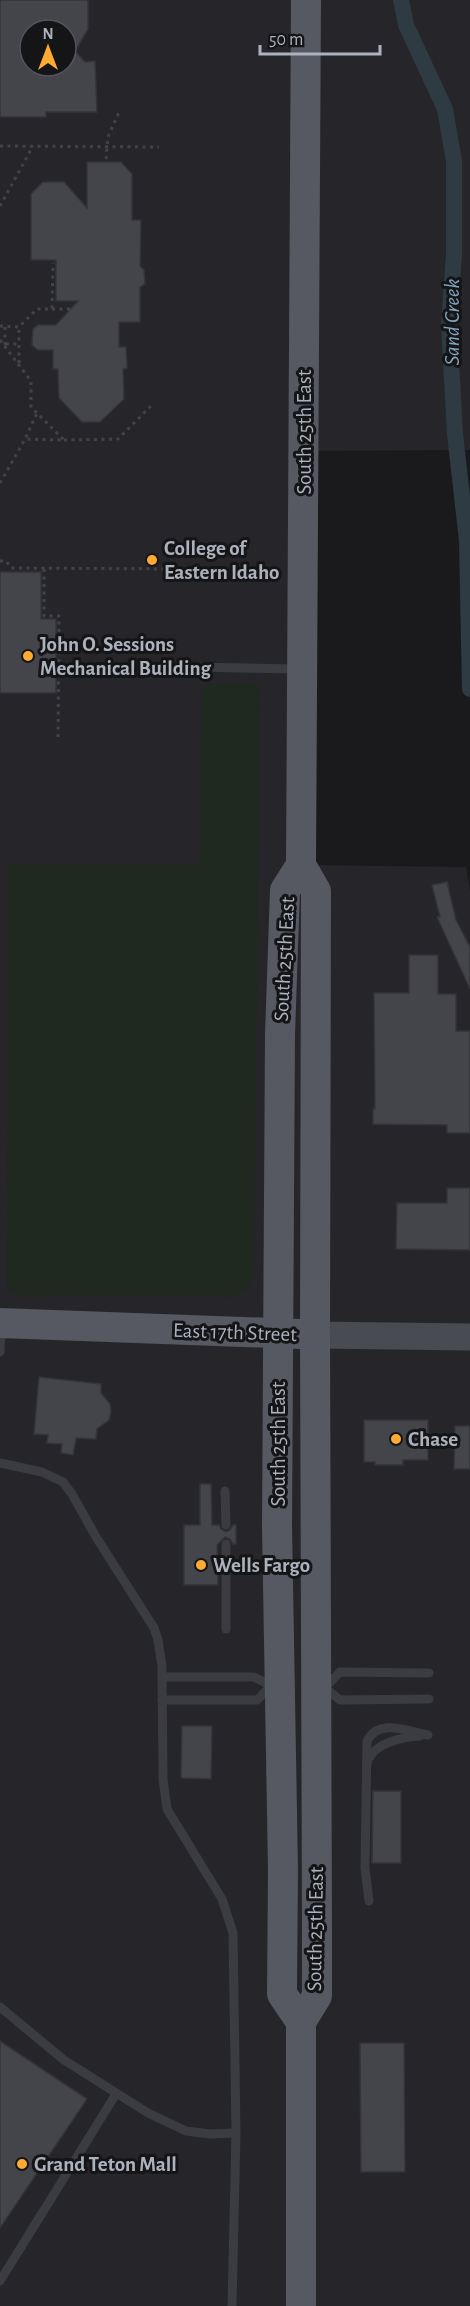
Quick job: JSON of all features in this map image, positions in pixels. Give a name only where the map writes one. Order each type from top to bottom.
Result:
[{"type":"main road","name":"South 25th East","points":[[301,2306],[301,2022],[317,1996],[321,1688],[315,1335],[316,891],[301,865],[306,0]]},
{"type":"main road","name":"South 25th East","points":[[301,865],[285,890],[280,1035],[275,1687],[283,1870],[282,1994],[301,2022]]},
{"type":"main road","name":"East 17th Street","points":[[0,1332],[470,1337]]},
{"type":"main road","points":[[283,1870],[305,1922],[317,1928]]},
{"type":"lane","points":[[192,667],[302,669]]},
{"type":"lane","points":[[0,1463],[42,1472],[63,1482],[154,1628],[158,1640],[162,1677],[163,1779],[167,1809],[222,1899],[233,1933],[236,2133],[232,2306]]},
{"type":"lane","points":[[225,1491],[226,1524]]},
{"type":"lane","points":[[226,1544],[226,1629]]},
{"type":"lane","points":[[429,1673],[340,1672],[321,1688],[340,1700],[429,1699]]},
{"type":"lane","points":[[162,1677],[254,1677],[275,1687],[257,1700],[162,1700]]},
{"type":"lane","points":[[365,1780],[367,1761],[371,1753],[401,1739],[428,1735],[397,1728],[381,1728],[373,1731],[365,1745],[365,1780],[365,1868],[369,1901]]},
{"type":"lane","points":[[0,2007],[64,2060],[117,2094],[186,2132],[236,2133]]},
{"type":"lane","points":[[0,2281],[117,2094]]},
{"type":"path","points":[[106,159],[108,137],[120,110]]},
{"type":"path","points":[[0,146],[159,147]]},
{"type":"path","points":[[0,206],[33,146]]},
{"type":"path","points":[[52,309],[53,263]]},
{"type":"path","points":[[0,326],[19,326],[37,309],[72,309]]},
{"type":"path","points":[[5,326],[3,344],[31,381],[31,407],[64,440]]},
{"type":"path","points":[[19,326],[19,365]]},
{"type":"path","points":[[3,344],[19,344]]},
{"type":"path","points":[[25,439],[118,439],[153,404]]},
{"type":"path","points":[[0,483],[37,413]]},
{"type":"path","points":[[0,561],[6,561],[11,568],[166,569]]},
{"type":"path","points":[[44,568],[44,616],[59,616],[58,740]]},
{"type":"shaded area","points":[[0,0],[470,0],[470,450],[304,451],[301,865],[466,867],[470,890],[470,2306],[299,2306],[298,1904],[296,2306],[0,2306]]},
{"type":"green space","points":[[211,683],[260,683],[254,1276],[248,1289],[233,1297],[17,1295],[7,1290],[8,864],[200,864],[202,692]]},
{"type":"building","points":[[0,0],[88,0],[88,29],[78,46],[78,18],[18,18],[18,78],[78,78],[78,54],[85,62],[95,61],[97,112],[46,112],[46,117],[0,117]]},
{"type":"building","points":[[87,162],[121,162],[132,174],[132,220],[141,220],[140,266],[144,270],[145,284],[140,287],[140,322],[119,322],[119,347],[126,347],[127,368],[123,369],[124,399],[100,422],[82,422],[59,398],[58,369],[53,369],[53,350],[38,350],[32,345],[33,329],[38,325],[56,325],[78,301],[56,301],[56,260],[31,260],[31,194],[43,182],[64,182],[87,208]]},
{"type":"building","name":"John O. Sessions Mechanical Building","points":[[0,572],[41,572],[41,619],[56,619],[56,693],[0,693]]},
{"type":"building","points":[[447,882],[456,920],[470,947],[470,989],[437,917],[440,917],[432,885]]},
{"type":"building","points":[[409,955],[438,955],[438,994],[456,994],[456,1031],[470,1031],[470,1133],[447,1133],[447,1125],[373,1124],[373,1109],[375,1109],[374,993],[409,993]]},
{"type":"building","points":[[447,1188],[470,1188],[470,1250],[396,1249],[397,1203],[447,1203]]},
{"type":"building","points":[[39,1377],[101,1384],[101,1393],[110,1404],[109,1420],[97,1429],[96,1439],[76,1438],[73,1455],[61,1453],[62,1444],[47,1443],[48,1435],[34,1434]]},
{"type":"building","name":"Chase","points":[[364,1420],[428,1420],[428,1460],[403,1460],[403,1465],[375,1465],[375,1462],[364,1462]]},
{"type":"building","points":[[455,1426],[470,1426],[470,1469],[454,1469]]},
{"type":"building","name":"Wells Fargo","points":[[200,1484],[211,1484],[212,1525],[219,1525],[226,1532],[236,1525],[236,1544],[225,1537],[217,1545],[218,1585],[184,1585],[184,1525],[200,1525]]},
{"type":"building","points":[[182,1726],[212,1726],[211,1779],[181,1778]]},
{"type":"building","points":[[373,1791],[401,1791],[401,1863],[372,1863]]},
{"type":"building","name":"Grand Teton Mall","points":[[0,2041],[87,2099],[0,2228]]},
{"type":"building","points":[[360,2043],[404,2043],[405,2172],[361,2172]]},
{"type":"waterway","name":"Sand Creek","points":[[401,0],[406,25],[445,109],[454,161],[454,255],[449,325],[455,434],[467,541],[470,689]]},
{"type":"place","name":"College of Eastern Idaho","points":[[152,560]]},
{"type":"place","name":"John O. Sessions Mechanical Building","points":[[28,656]]},
{"type":"place","name":"Chase","points":[[396,1439]]},
{"type":"place","name":"Wells Fargo","points":[[201,1565]]},
{"type":"place","name":"Grand Teton Mall","points":[[22,2164]]}]
